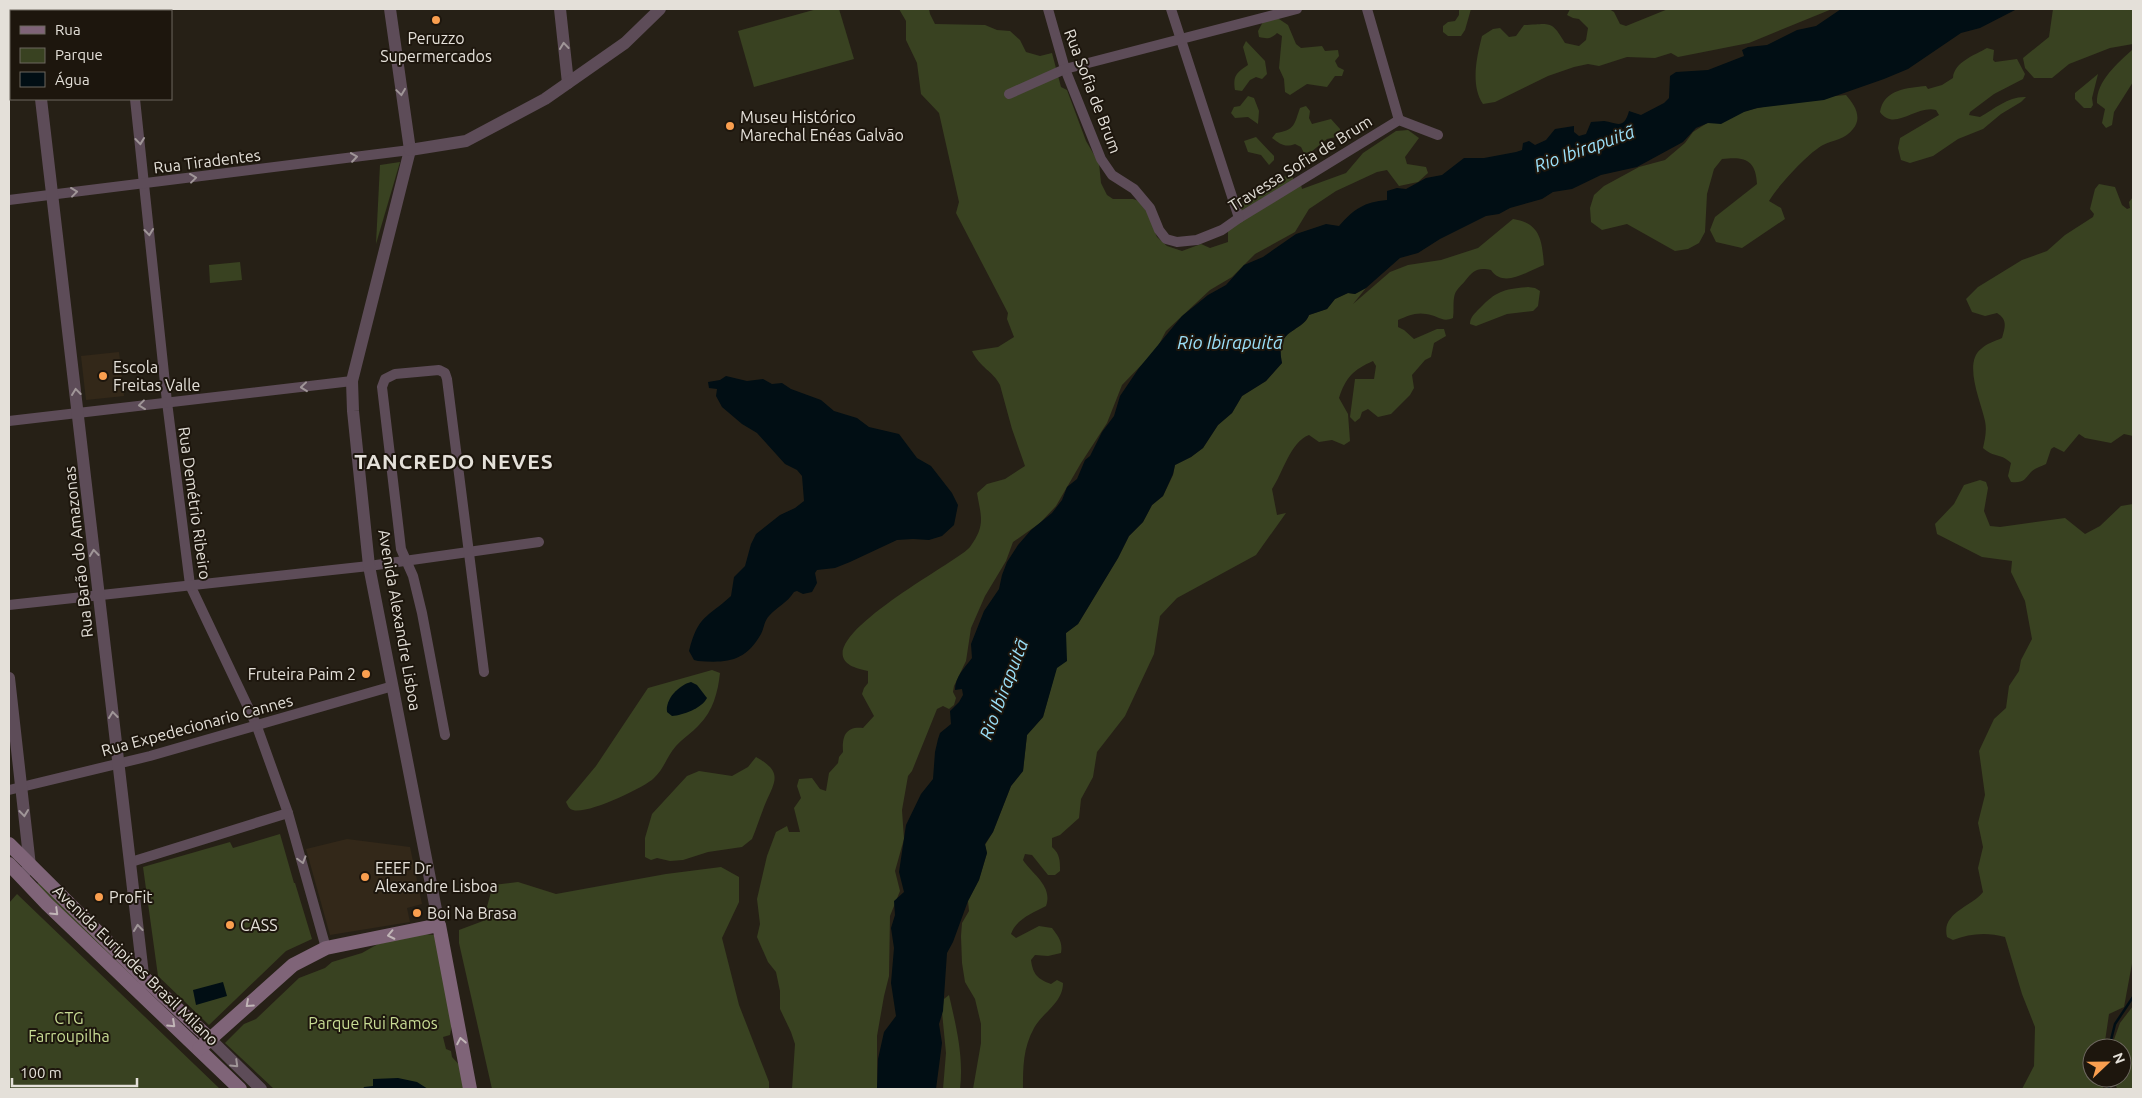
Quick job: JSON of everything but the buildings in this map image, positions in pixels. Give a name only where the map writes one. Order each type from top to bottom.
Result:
[{"type":"main road","name":"Avenida Euripides Brasil Milano","points":[[9,844],[47,904],[240,1089]]},
{"type":"main road","name":"Avenida Euripides Brasil Milano","points":[[9,864],[26,871],[210,1039]]},
{"type":"main road","points":[[199,1050],[293,965],[326,948],[439,925]]},
{"type":"main road","name":"Avenida Alexandre Lisboa","points":[[439,925],[470,1089]]},
{"type":"street","points":[[390,9],[410,150],[466,141],[545,99],[625,43],[660,9]]},
{"type":"street","points":[[560,9],[568,83]]},
{"type":"street","name":"Rua Sofia de Brum","points":[[1048,9],[1065,69],[1101,159],[1112,175],[1134,189],[1150,208],[1159,230],[1166,239],[1177,242]]},
{"type":"street","points":[[1171,9],[1238,218]]},
{"type":"street","points":[[1009,94],[1065,69],[1297,9]]},
{"type":"street","points":[[1367,9],[1399,120],[1438,135]]},
{"type":"street","name":"Rua Barão do Amazonas","points":[[41,100],[147,1001]]},
{"type":"street","name":"Rua Demétrio Ribeiro","points":[[135,100],[167,402],[190,585],[256,724],[288,813],[326,948]]},
{"type":"street","name":"Travessa Sofia de Brum","points":[[1177,242],[1197,240],[1214,234],[1399,120]]},
{"type":"street","name":"Rua Tiradentes","points":[[9,200],[410,150]]},
{"type":"street","name":"Avenida Alexandre Lisboa","points":[[410,150],[352,381],[353,411],[369,566],[439,925]]},
{"type":"street","points":[[444,735],[422,613],[412,576],[401,549],[396,522],[382,387],[385,379],[395,374],[430,370],[439,370],[445,373],[484,672]]},
{"type":"street","points":[[9,421],[352,381]]},
{"type":"street","points":[[9,606],[369,566],[539,542]]},
{"type":"street","points":[[9,678],[15,789],[26,871]]},
{"type":"street","name":"Rua Expedecionario Cannes","points":[[15,789],[150,756],[393,686]]},
{"type":"street","points":[[131,862],[288,813]]},
{"type":"street","name":"Avenida Euripides Brasil Milano","points":[[210,1039],[260,1089]]},
{"type":"shaded area","points":[[117,9],[118,10],[40,10]]},
{"type":"shaded area","name":"Escola Freitas Valle","points":[[119,352],[124,396],[86,400],[81,356]]},
{"type":"shaded area","name":"EEEF Dr Alexandre Lisboa","points":[[347,839],[410,847],[422,904],[407,908],[410,922],[330,935],[306,849]]},
{"type":"green space","points":[[817,9],[839,9],[854,59],[754,87],[738,31]]},
{"type":"green space","points":[[899,9],[929,9],[935,24],[985,25],[997,30],[1010,31],[1020,40],[1026,52],[1040,56],[1052,53],[1061,87],[1067,90],[1086,141],[1099,163],[1101,183],[1107,195],[1113,199],[1133,199],[1139,201],[1147,212],[1157,237],[1167,246],[1182,251],[1201,244],[1210,248],[1228,242],[1228,222],[1239,216],[1239,203],[1262,194],[1271,188],[1279,177],[1292,176],[1295,182],[1301,185],[1302,189],[1346,173],[1363,153],[1396,131],[1408,130],[1419,138],[1405,157],[1407,164],[1426,167],[1428,173],[1418,182],[1399,186],[1387,170],[1377,172],[1336,191],[1309,209],[1295,232],[1255,254],[1232,277],[1210,290],[1166,331],[1156,350],[1122,385],[1107,423],[1056,506],[1040,523],[1013,542],[1006,561],[985,596],[971,628],[966,661],[954,686],[953,692],[956,698],[954,705],[949,709],[943,706],[937,709],[912,771],[908,776],[902,810],[904,839],[895,871],[900,891],[890,916],[889,976],[877,1036],[877,1089],[792,1089],[795,1044],[780,1009],[780,991],[776,972],[768,962],[757,937],[760,924],[757,899],[767,856],[776,832],[787,826],[789,832],[800,832],[794,808],[801,798],[797,786],[799,779],[812,778],[820,789],[826,791],[829,773],[838,763],[839,757],[843,752],[844,737],[852,729],[863,728],[874,716],[862,694],[868,683],[868,671],[846,662],[844,647],[857,629],[881,609],[970,547],[978,533],[981,521],[977,493],[987,484],[1005,479],[1025,466],[1012,429],[1000,385],[994,376],[979,362],[972,351],[998,347],[1014,337],[1007,319],[1008,313],[956,213],[959,202],[939,113],[921,94],[917,63],[906,40],[906,21]]},
{"type":"green space","points":[[1459,9],[1471,9],[1465,30],[1461,36],[1448,36],[1443,32],[1443,26],[1448,22],[1455,21],[1459,15]]},
{"type":"green space","points":[[1570,9],[1609,9],[1614,12],[1620,24],[1626,26],[1668,9],[1832,9],[1749,43],[1678,57],[1671,53],[1655,58],[1627,57],[1599,66],[1588,64],[1574,67],[1548,76],[1495,102],[1483,104],[1479,96],[1476,79],[1482,36],[1493,29],[1500,28],[1509,37],[1516,36],[1524,25],[1545,24],[1553,26],[1565,43],[1579,46],[1586,40],[1588,28],[1579,19],[1567,15]]},
{"type":"green space","points":[[2053,9],[2133,9],[2133,44],[2110,48],[2069,64],[2052,78],[2034,78],[2025,68],[2023,58],[2049,37]]},
{"type":"green space","points":[[1276,17],[1288,25],[1296,44],[1301,48],[1322,46],[1325,51],[1338,50],[1339,56],[1335,61],[1338,67],[1344,70],[1342,76],[1335,76],[1327,87],[1307,84],[1290,95],[1285,92],[1284,79],[1279,68],[1282,36],[1277,33],[1271,37],[1262,38],[1259,37],[1258,31],[1264,20]]},
{"type":"green space","points":[[1246,41],[1265,61],[1267,74],[1262,79],[1256,77],[1250,80],[1242,91],[1235,90],[1234,81],[1236,75],[1248,65],[1243,47]]},
{"type":"green space","points":[[1987,48],[1994,50],[1993,60],[1995,62],[2017,59],[2025,74],[2023,79],[1994,94],[1970,112],[1969,115],[1980,117],[2008,101],[2026,97],[1983,129],[1958,139],[1933,156],[1910,163],[1901,160],[1898,148],[1900,138],[1939,115],[1936,110],[1928,109],[1899,119],[1892,119],[1880,112],[1882,104],[1891,94],[1897,91],[1926,86],[1928,89],[1942,85],[1953,78],[1954,72],[1961,63]]},
{"type":"green space","points":[[2133,49],[2133,82],[2114,112],[2112,125],[2106,128],[2102,123],[2105,109],[2097,103],[2100,87],[2109,73]]},
{"type":"green space","points":[[2098,74],[2092,98],[2093,105],[2091,108],[2084,108],[2075,99],[2075,93]]},
{"type":"green space","points":[[1846,95],[1852,102],[1857,115],[1856,124],[1853,129],[1843,137],[1817,149],[1793,171],[1769,201],[1781,208],[1785,219],[1742,248],[1716,242],[1710,230],[1715,217],[1757,184],[1752,165],[1743,159],[1722,159],[1714,169],[1707,194],[1705,232],[1699,243],[1688,249],[1675,251],[1627,224],[1602,230],[1591,222],[1590,208],[1594,195],[1604,186],[1639,167],[1665,160],[1685,143],[1693,132],[1715,118],[1793,100]]},
{"type":"green space","points":[[1248,96],[1254,98],[1259,111],[1258,124],[1248,117],[1235,118],[1231,113],[1234,107],[1240,106]]},
{"type":"green space","points":[[1306,106],[1310,111],[1309,118],[1312,124],[1331,119],[1340,129],[1340,136],[1327,139],[1311,152],[1304,153],[1301,147],[1295,144],[1283,145],[1272,138],[1276,133],[1293,126],[1300,108]]},
{"type":"green space","points":[[1256,137],[1274,156],[1274,160],[1269,165],[1261,155],[1248,152],[1244,141]]},
{"type":"green space","points":[[400,162],[376,244],[380,165]]},
{"type":"green space","points":[[2099,184],[2115,187],[2122,205],[2127,209],[2130,208],[2129,202],[2133,197],[2133,436],[2124,434],[2111,443],[2085,438],[2079,434],[2064,452],[2054,447],[2051,449],[2046,464],[2036,468],[2023,480],[2011,482],[2008,476],[2011,463],[1983,448],[1986,424],[1973,373],[1973,363],[1976,355],[1985,346],[2002,338],[2005,327],[2004,321],[1997,313],[1985,316],[1972,312],[1966,299],[1978,287],[2022,260],[2047,251],[2065,235],[2093,217],[2094,214],[2090,209],[2095,189]]},
{"type":"green space","points":[[1513,219],[1522,221],[1535,229],[1541,241],[1544,265],[1509,278],[1502,278],[1491,270],[1482,269],[1476,271],[1470,275],[1455,293],[1453,318],[1446,320],[1419,314],[1398,320],[1398,327],[1414,339],[1437,329],[1444,329],[1446,336],[1434,343],[1431,357],[1425,360],[1412,375],[1414,388],[1410,395],[1391,414],[1378,417],[1368,409],[1362,412],[1360,418],[1355,422],[1350,417],[1355,379],[1374,379],[1376,366],[1373,361],[1355,371],[1344,385],[1339,398],[1348,414],[1350,441],[1344,445],[1332,440],[1319,442],[1309,435],[1302,439],[1292,451],[1272,489],[1277,515],[1286,513],[1256,555],[1177,598],[1160,616],[1154,654],[1125,716],[1097,752],[1093,777],[1081,799],[1079,818],[1060,835],[1052,838],[1052,847],[1057,852],[1059,858],[1060,871],[1055,875],[1048,875],[1032,855],[1025,854],[1023,860],[1041,881],[1047,892],[1046,906],[1021,920],[1011,934],[1016,938],[1039,926],[1052,928],[1061,942],[1061,953],[1048,956],[1035,955],[1031,960],[1033,969],[1039,978],[1051,984],[1057,980],[1063,983],[1060,996],[1038,1022],[1030,1035],[1024,1058],[1023,1089],[973,1089],[981,1043],[981,1024],[975,999],[965,982],[962,963],[962,923],[969,911],[968,901],[979,880],[987,853],[985,845],[993,832],[1011,786],[1023,771],[1027,735],[1043,717],[1066,633],[1078,624],[1118,558],[1129,536],[1143,522],[1152,505],[1163,496],[1173,475],[1175,465],[1203,448],[1218,425],[1232,413],[1242,396],[1266,381],[1282,363],[1281,347],[1289,333],[1303,324],[1309,315],[1327,309],[1335,299],[1348,293],[1355,294],[1366,288],[1353,304],[1390,272],[1408,265],[1441,260],[1478,248]]},
{"type":"green space","points":[[240,262],[242,280],[210,283],[209,265]]},
{"type":"green space","points":[[1528,287],[1540,291],[1538,306],[1533,311],[1507,314],[1476,326],[1470,324],[1475,313],[1496,294],[1506,290]]},
{"type":"green space","points":[[1980,480],[1986,482],[1988,488],[1984,511],[1990,526],[2000,527],[2065,518],[2085,534],[2100,526],[2121,506],[2133,504],[2133,958],[2124,1007],[2109,1014],[2105,1038],[2082,1038],[2082,1088],[2103,1089],[2022,1089],[2034,1066],[2035,1027],[2022,994],[2005,937],[1986,934],[1966,936],[1953,940],[1947,937],[1946,929],[1953,916],[1983,892],[1978,868],[1983,847],[1978,823],[1985,795],[1979,751],[1994,719],[2006,708],[2009,686],[2019,671],[2021,660],[2032,639],[2025,601],[2011,572],[2012,561],[1982,557],[1937,534],[1935,524],[1954,504],[1964,485]]},
{"type":"green space","points":[[712,670],[720,673],[716,694],[708,714],[676,746],[654,778],[627,794],[602,805],[580,810],[570,808],[566,802],[596,766],[648,688]]},
{"type":"green space","points":[[756,757],[773,771],[774,781],[752,839],[742,847],[708,852],[683,860],[670,861],[657,858],[651,860],[645,857],[645,838],[652,814],[687,776],[699,771],[732,776],[748,767]]},
{"type":"green space","name":"CASS","points":[[280,834],[312,939],[286,951],[209,1025],[158,976],[143,867],[230,842],[233,848]]},
{"type":"green space","points":[[721,867],[739,877],[739,902],[722,938],[739,1005],[769,1082],[769,1089],[492,1089],[459,943],[459,930],[483,921],[493,885],[518,882],[556,894],[666,874]]},
{"type":"green space","points":[[39,882],[139,980],[136,983],[36,885]]},
{"type":"green space","name":"CTG Farroupilha","points":[[17,894],[220,1089],[9,1089],[9,903]]},
{"type":"green space","name":"Parque Rui Ramos","points":[[425,934],[434,935],[442,957],[448,984],[451,1012],[450,1035],[443,1037],[446,1049],[451,1051],[452,1057],[462,1068],[467,1089],[274,1089],[225,1043],[244,1024],[256,1019],[299,978],[325,968],[332,962],[362,953],[378,944]]},
{"type":"green space","points":[[949,995],[960,1053],[960,1089],[943,1089],[946,1053],[942,1012],[944,999]]},
{"type":"green space","points":[[2133,1006],[2133,1089],[2117,1088],[2132,1088],[2132,1038],[2115,1038],[2120,1023]]},
{"type":"water","name":"Rio Ibirapuitã","points":[[1841,9],[2017,9],[1980,28],[1961,33],[1908,69],[1884,79],[1824,100],[1757,108],[1744,112],[1721,124],[1708,123],[1696,128],[1683,142],[1637,167],[1601,175],[1572,189],[1553,192],[1542,199],[1510,208],[1499,214],[1486,216],[1440,239],[1418,253],[1400,258],[1366,288],[1355,294],[1348,293],[1335,299],[1327,309],[1309,315],[1303,324],[1289,333],[1283,341],[1281,349],[1282,363],[1266,381],[1242,396],[1232,413],[1218,425],[1203,448],[1175,465],[1163,496],[1152,505],[1143,522],[1129,536],[1118,558],[1078,624],[1066,633],[1067,661],[1057,668],[1043,717],[1027,735],[1023,771],[1011,786],[993,832],[985,844],[987,853],[979,880],[968,901],[947,953],[943,1011],[939,1024],[942,1043],[936,1089],[877,1089],[878,1059],[884,1032],[896,1016],[891,983],[894,948],[891,928],[895,915],[894,901],[904,892],[899,872],[906,825],[921,794],[933,779],[938,739],[940,733],[951,724],[950,711],[963,695],[962,689],[955,690],[955,685],[961,672],[972,658],[971,644],[984,611],[999,589],[1007,562],[1018,545],[1031,530],[1052,513],[1062,500],[1067,487],[1077,479],[1085,460],[1090,456],[1102,432],[1114,416],[1120,396],[1139,368],[1182,316],[1208,295],[1226,285],[1244,265],[1263,257],[1296,234],[1326,224],[1339,226],[1360,207],[1387,200],[1387,191],[1397,188],[1406,189],[1426,178],[1442,175],[1464,158],[1484,158],[1522,150],[1523,143],[1529,141],[1535,145],[1546,140],[1555,129],[1574,126],[1574,132],[1579,136],[1586,134],[1591,122],[1604,121],[1620,124],[1625,121],[1629,111],[1641,115],[1664,103],[1669,98],[1670,76],[1676,72],[1708,70],[1744,56],[1742,50],[1748,47],[1767,45],[1797,30],[1816,26]]},
{"type":"water","points":[[726,376],[747,381],[763,379],[772,384],[782,383],[791,389],[821,400],[834,411],[857,418],[869,427],[899,434],[917,458],[931,466],[952,493],[958,505],[954,525],[942,536],[929,540],[897,540],[835,568],[817,570],[815,573],[817,583],[812,592],[803,594],[797,591],[794,592],[767,618],[761,634],[755,643],[742,655],[726,661],[698,661],[694,660],[689,651],[696,630],[704,618],[731,596],[734,577],[745,566],[756,534],[780,515],[795,508],[804,501],[802,476],[797,470],[785,464],[757,433],[742,424],[722,407],[716,396],[717,389],[709,388],[708,382],[720,380]]},
{"type":"water","points":[[691,682],[697,685],[707,698],[701,705],[691,711],[672,716],[667,712],[668,702],[678,689]]},
{"type":"water","points":[[223,982],[227,996],[196,1005],[193,990]]},
{"type":"water","points":[[398,1078],[417,1082],[428,1089],[363,1089],[364,1087],[373,1086],[373,1079]]},
{"type":"waterway","points":[[2112,1038],[2115,1024],[2133,997]]},
{"type":"place","name":"Peruzzo Supermercados","points":[[436,20]]},
{"type":"place","name":"Museu Histórico Marechal Enéas Galvão","points":[[730,126]]},
{"type":"place","name":"Escola Freitas Valle","points":[[103,376]]},
{"type":"place","name":"Fruteira Paim 2","points":[[366,674]]},
{"type":"place","name":"EEEF Dr Alexandre Lisboa","points":[[365,877]]},
{"type":"place","name":"ProFit","points":[[99,897]]},
{"type":"place","name":"Boi Na Brasa","points":[[417,913]]},
{"type":"place","name":"CASS","points":[[230,925]]},
{"type":"district","name":"TANCREDO NEVES","points":[[454,461]]}]
